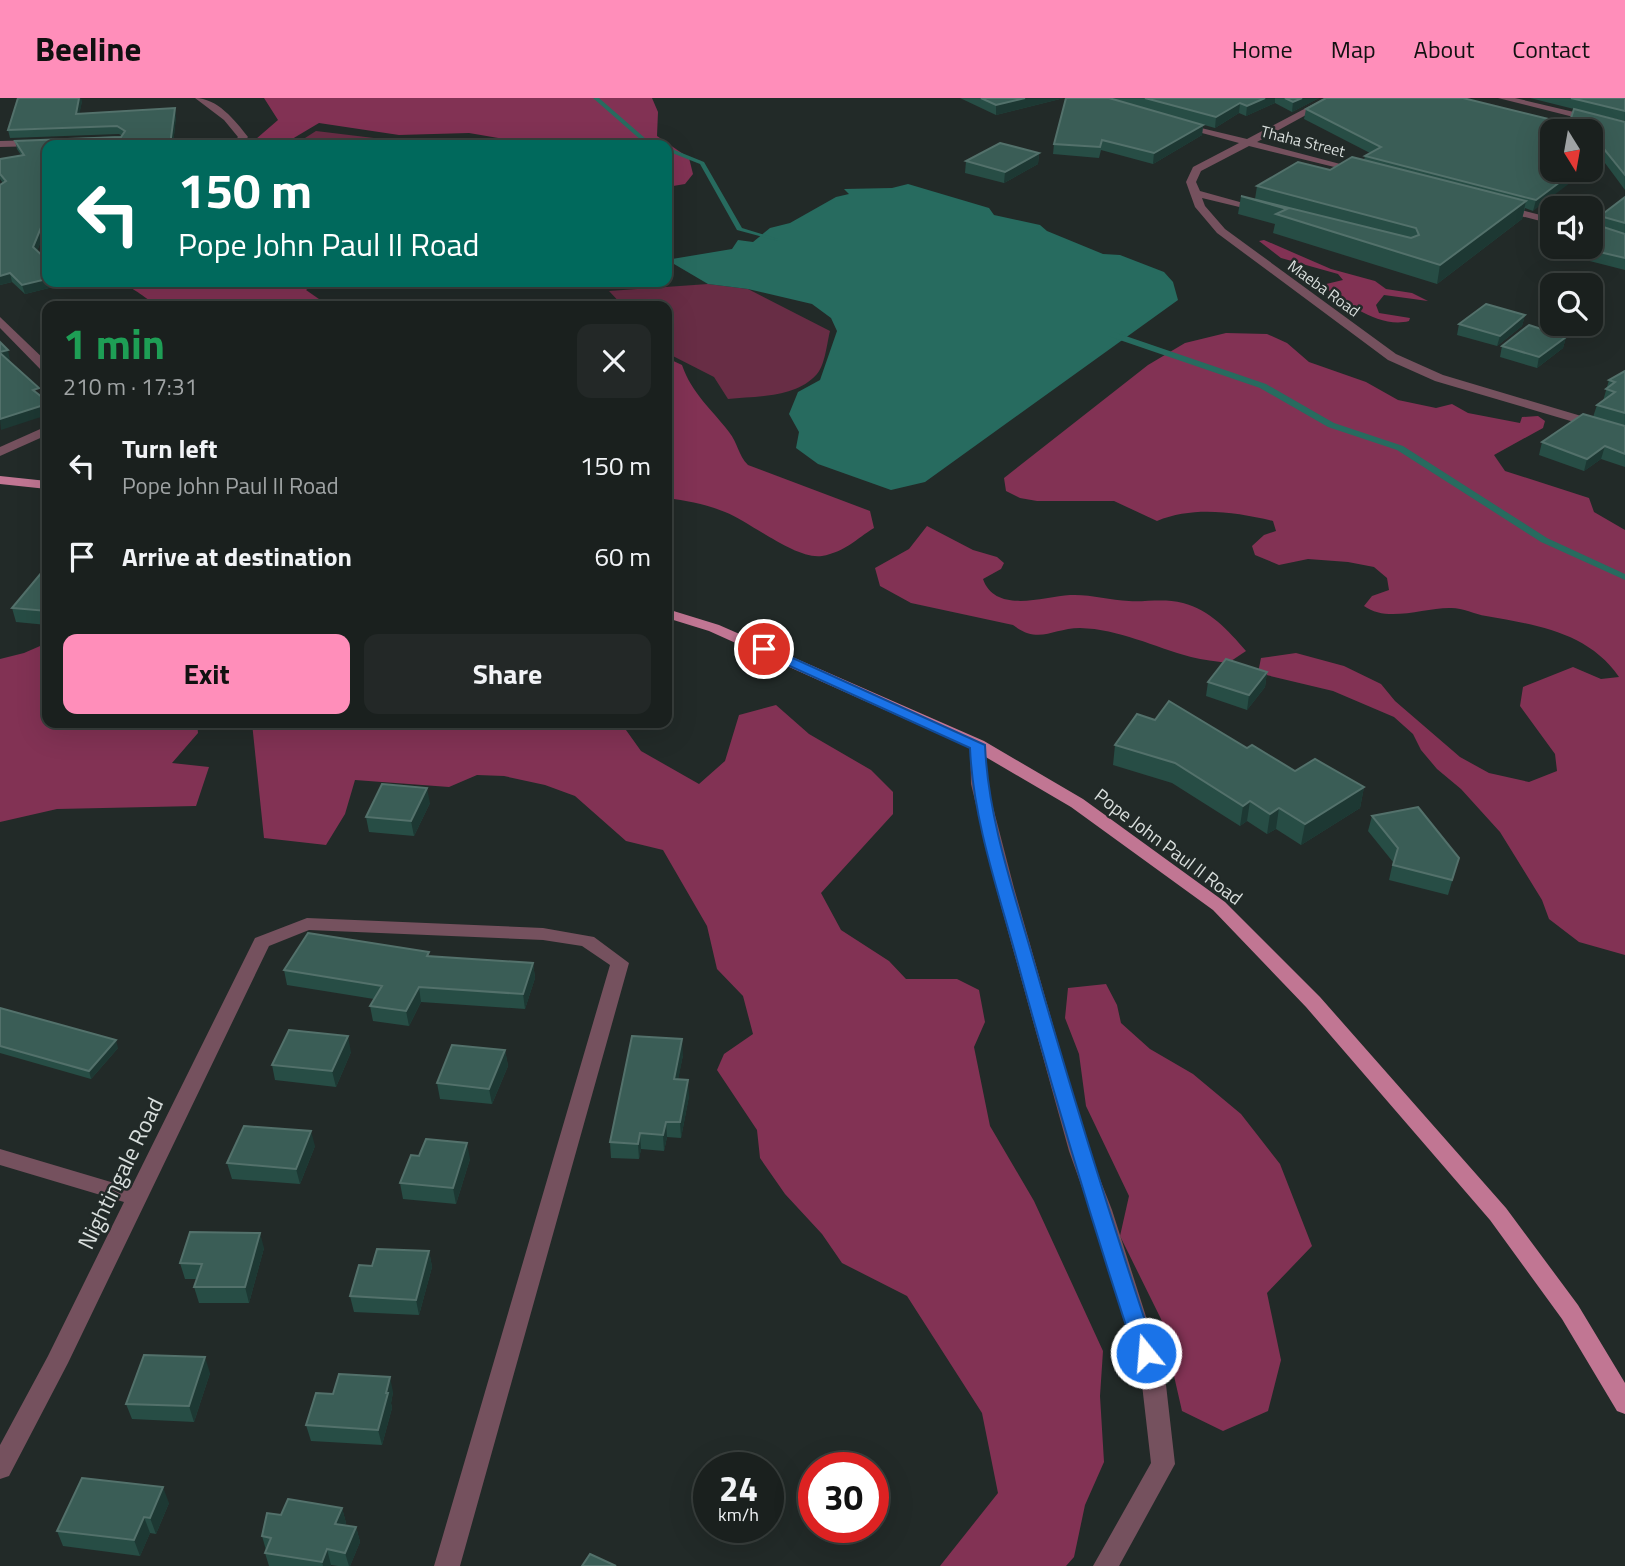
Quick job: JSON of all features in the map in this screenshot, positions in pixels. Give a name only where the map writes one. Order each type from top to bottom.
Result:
[{"type":"main road","points":[[0,480],[42,484]]},
{"type":"main road","name":"Pope John Paul II Road","points":[[672,615],[714,628],[978,745],[1077,803],[1219,906],[1313,1002],[1498,1214],[1570,1312],[1625,1404]]},
{"type":"street","points":[[200,98],[227,118],[243,137],[240,140]]},
{"type":"street","points":[[1269,211],[1193,193],[1191,182],[1197,169],[1332,98]]},
{"type":"street","points":[[1503,98],[1625,127]]},
{"type":"street","name":"Thaha Street","points":[[1166,120],[1365,173]]},
{"type":"street","points":[[0,144],[42,142]]},
{"type":"street","name":"Maeba Road","points":[[1193,193],[1200,207],[1221,231],[1392,357],[1439,378],[1625,433]]},
{"type":"street","points":[[1485,204],[1540,218]]},
{"type":"street","points":[[0,321],[42,364]]},
{"type":"street","points":[[0,452],[42,432]]},
{"type":"street","points":[[978,745],[979,784],[1005,888],[1079,1151],[1101,1210],[1153,1376],[1163,1464],[1106,1566]]},
{"type":"street","name":"Nightingale Road","points":[[0,1468],[137,1199],[262,942],[307,924],[543,934],[587,941],[620,963],[447,1566]]},
{"type":"street","points":[[0,1157],[137,1199]]},
{"type":"shaded area","points":[[264,98],[652,98],[658,112],[657,136],[663,140],[510,140],[469,133],[399,135],[319,123],[290,140],[255,140],[278,120]]},
{"type":"shaded area","points":[[316,131],[391,140],[302,140]]},
{"type":"shaded area","points":[[672,146],[689,158],[693,174],[685,184],[672,186]]},
{"type":"shaded area","points":[[908,184],[989,208],[994,215],[1040,225],[1047,231],[1103,254],[1120,255],[1164,272],[1173,282],[1178,300],[925,482],[891,490],[818,464],[796,448],[799,432],[789,414],[798,392],[820,380],[837,331],[831,318],[812,304],[748,289],[708,284],[674,264],[672,259],[732,249],[738,240],[753,242],[770,228],[790,223],[836,197],[849,194],[844,189],[892,188]]},
{"type":"shaded area","points":[[1264,240],[1331,269],[1375,281],[1386,289],[1412,293],[1428,301],[1384,295],[1376,305],[1379,313],[1410,318],[1409,321],[1375,318],[1322,285],[1343,280],[1338,274],[1281,258],[1259,241]]},
{"type":"shaded area","points":[[708,284],[748,289],[830,331],[820,370],[808,382],[787,392],[728,399],[714,377],[672,356],[672,301],[618,301],[609,291]]},
{"type":"shaded area","points":[[129,287],[310,287],[306,290],[322,301],[151,301]]},
{"type":"shaded area","points":[[1226,333],[1267,334],[1287,343],[1309,362],[1366,382],[1398,400],[1436,408],[1452,404],[1468,413],[1520,423],[1522,417],[1538,416],[1545,421],[1543,428],[1494,455],[1505,471],[1589,498],[1594,512],[1625,530],[1625,955],[1579,942],[1549,919],[1542,900],[1500,832],[1461,789],[1437,769],[1421,750],[1413,734],[1394,717],[1333,691],[1258,673],[1261,658],[1296,653],[1344,666],[1381,684],[1395,701],[1460,757],[1489,773],[1529,782],[1557,771],[1555,754],[1520,706],[1523,687],[1573,667],[1601,679],[1619,677],[1592,650],[1576,640],[1542,627],[1454,608],[1394,614],[1373,611],[1364,606],[1372,596],[1389,590],[1387,578],[1374,567],[1308,559],[1279,565],[1255,555],[1252,546],[1264,535],[1276,531],[1273,521],[1244,515],[1200,512],[1157,521],[1114,501],[1037,501],[1020,498],[1006,491],[1004,478],[1148,365],[1185,343]]},
{"type":"shaded area","points":[[672,360],[682,365],[691,384],[732,436],[748,465],[870,511],[874,528],[837,551],[811,556],[787,547],[736,517],[704,505],[672,499]]},
{"type":"shaded area","points":[[927,526],[973,550],[997,557],[1004,563],[1001,569],[983,579],[989,590],[998,597],[1021,601],[1077,595],[1183,603],[1210,616],[1246,651],[1228,663],[1191,657],[1094,629],[1080,628],[1031,634],[1013,625],[911,603],[880,586],[875,568],[909,549]]},
{"type":"shaded area","points":[[42,645],[42,728],[198,728],[198,733],[172,763],[209,767],[196,806],[57,809],[0,822],[0,659]]},
{"type":"shaded area","points":[[776,705],[809,734],[871,770],[893,792],[893,814],[821,893],[841,930],[889,961],[906,979],[957,979],[979,990],[985,1022],[974,1047],[990,1126],[1034,1201],[1103,1351],[1100,1396],[1104,1462],[1085,1505],[1074,1557],[1066,1566],[940,1566],[998,1493],[982,1413],[907,1296],[842,1263],[822,1234],[785,1194],[760,1158],[757,1130],[717,1070],[724,1054],[753,1034],[743,996],[717,969],[707,926],[663,850],[626,841],[575,796],[545,785],[504,776],[477,775],[449,787],[355,780],[345,814],[326,845],[264,838],[253,728],[625,728],[641,751],[699,784],[725,761],[739,715]]},
{"type":"shaded area","points":[[1106,984],[1117,1005],[1121,1023],[1150,1049],[1193,1074],[1241,1114],[1280,1164],[1312,1246],[1267,1293],[1281,1360],[1268,1411],[1223,1431],[1182,1411],[1161,1319],[1120,1236],[1129,1196],[1086,1106],[1079,1054],[1065,1018],[1068,988]]},
{"type":"building","points":[[18,98],[79,98],[76,114],[175,108],[171,140],[42,140],[42,225],[33,247],[42,255],[42,280],[22,285],[10,273],[0,276],[0,185],[6,181],[0,174],[0,159],[24,155],[15,141],[121,137],[125,131],[117,126],[8,130]]},
{"type":"building","points":[[981,98],[1025,98],[996,105]]},
{"type":"building","points":[[1066,98],[1109,98],[1203,125],[1154,153],[1102,140],[1100,147],[1054,144]]},
{"type":"building","points":[[1145,98],[1265,98],[1247,106],[1240,103],[1216,117]]},
{"type":"building","points":[[1285,98],[1302,98],[1293,102]]},
{"type":"building","points":[[1326,98],[1463,98],[1549,119],[1540,119],[1540,182],[1560,182],[1536,200],[1365,156],[1381,147],[1306,109]]},
{"type":"building","points":[[1571,98],[1625,98],[1625,111]]},
{"type":"building","points":[[1574,109],[1625,122],[1625,175],[1604,149],[1603,119],[1571,119]]},
{"type":"building","points":[[1000,143],[1039,153],[1005,172],[966,161]]},
{"type":"building","points":[[1352,157],[1526,201],[1440,265],[1276,214],[1287,209],[1241,196],[1411,238],[1419,235],[1416,228],[1257,186],[1298,162],[1330,170]]},
{"type":"building","points":[[1625,197],[1625,223],[1603,217],[1603,214]]},
{"type":"building","points":[[1603,227],[1625,234],[1625,258],[1603,253]]},
{"type":"building","points":[[1486,304],[1525,315],[1500,336],[1459,324]]},
{"type":"building","points":[[1529,325],[1540,329],[1540,336],[1566,337],[1539,357],[1502,346]]},
{"type":"building","points":[[0,342],[8,350],[0,352]]},
{"type":"building","points":[[0,353],[39,388],[33,390],[42,397],[42,406],[0,419]]},
{"type":"building","points":[[1625,371],[1625,413],[1597,405],[1615,392],[1606,389],[1615,382],[1609,380]]},
{"type":"building","points":[[1583,414],[1625,426],[1625,454],[1605,446],[1587,459],[1542,442]]},
{"type":"building","points":[[42,572],[42,611],[12,608]]},
{"type":"building","points":[[1226,659],[1267,672],[1249,695],[1208,682]]},
{"type":"building","points":[[1169,701],[1247,748],[1252,745],[1295,771],[1315,759],[1364,787],[1305,824],[1279,808],[1270,814],[1250,801],[1243,806],[1175,763],[1115,745],[1137,714],[1155,720]]},
{"type":"building","points":[[382,784],[427,788],[411,821],[366,817]]},
{"type":"building","points":[[1418,807],[1459,858],[1452,880],[1393,865],[1398,848],[1372,816]]},
{"type":"building","points":[[308,933],[429,952],[427,956],[533,963],[523,994],[419,987],[406,1011],[370,1006],[382,986],[284,970]]},
{"type":"building","points":[[0,1008],[116,1040],[89,1071],[0,1046]]},
{"type":"building","points":[[289,1030],[348,1036],[332,1071],[272,1065]]},
{"type":"building","points":[[632,1036],[682,1039],[674,1079],[688,1080],[680,1122],[666,1122],[663,1135],[640,1133],[638,1144],[610,1142]]},
{"type":"building","points":[[452,1045],[505,1050],[489,1089],[437,1083]]},
{"type":"building","points":[[244,1126],[311,1131],[296,1169],[227,1163]]},
{"type":"building","points":[[426,1139],[467,1143],[453,1188],[400,1183],[411,1155],[419,1156]]},
{"type":"building","points":[[190,1232],[260,1233],[245,1287],[194,1287],[202,1264],[180,1263]]},
{"type":"building","points":[[377,1249],[429,1251],[416,1300],[350,1296],[359,1265],[372,1266]]},
{"type":"building","points":[[144,1355],[205,1357],[189,1406],[126,1404]]},
{"type":"building","points":[[339,1374],[390,1377],[378,1430],[306,1425],[316,1393],[333,1394]]},
{"type":"building","points":[[82,1478],[163,1487],[150,1518],[144,1517],[134,1540],[57,1531]]},
{"type":"building","points":[[288,1499],[342,1508],[335,1524],[356,1527],[345,1553],[327,1549],[322,1562],[265,1553],[271,1538],[262,1536],[267,1513],[281,1515]]},
{"type":"building","points":[[590,1554],[616,1566],[582,1566]]},
{"type":"waterway","points":[[596,98],[644,140]]},
{"type":"waterway","points":[[672,151],[702,163],[739,229],[776,240]]},
{"type":"waterway","points":[[1111,334],[1263,386],[1331,425],[1400,448],[1544,540],[1625,577]]},
{"type":"route","points":[[764,649],[978,745],[979,784],[1005,888],[1079,1151],[1101,1210],[1146,1353]]}]
